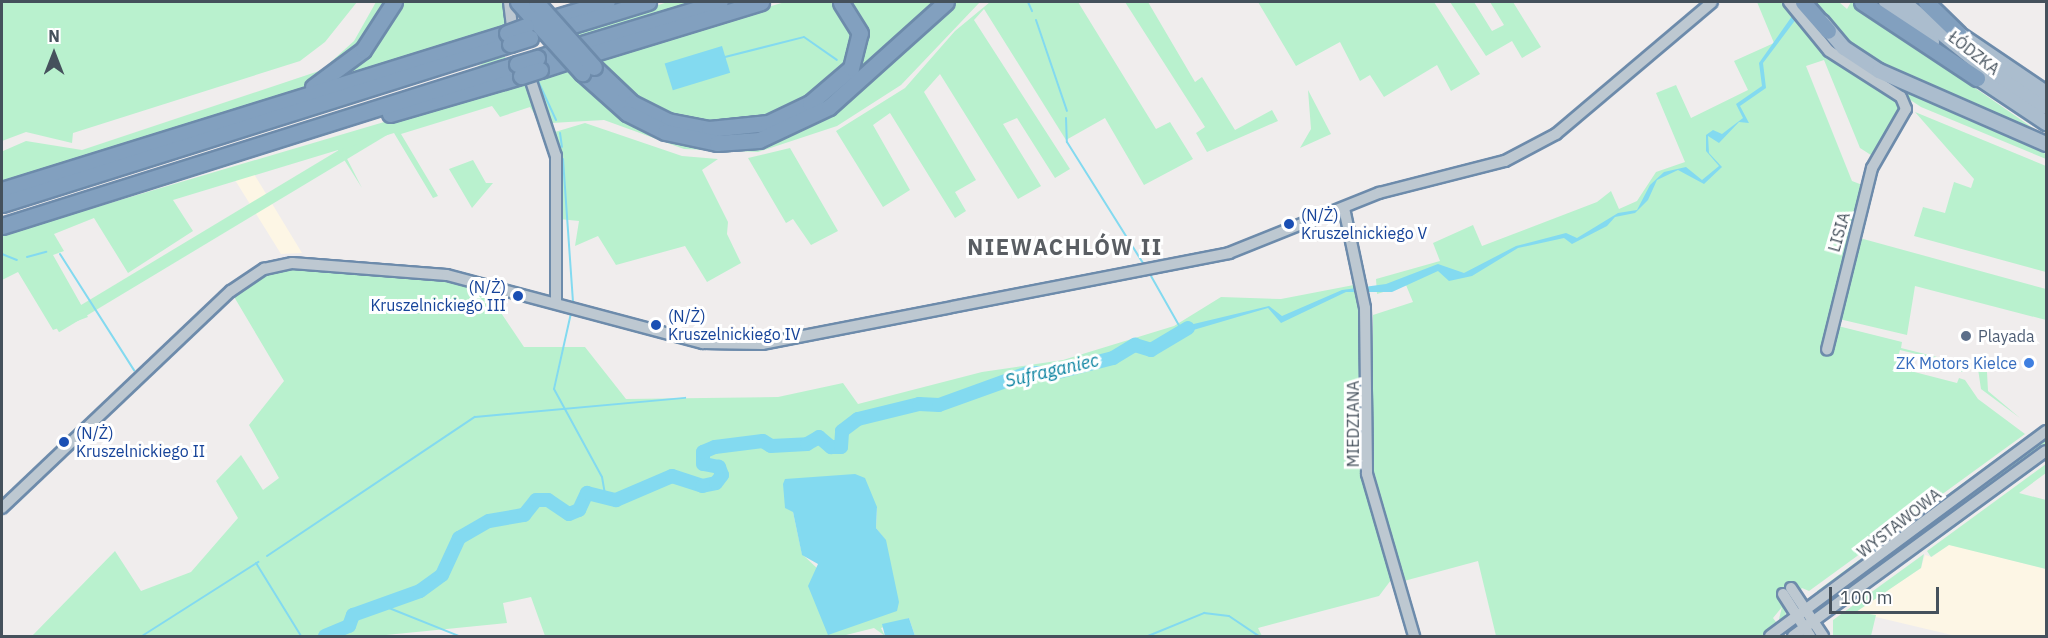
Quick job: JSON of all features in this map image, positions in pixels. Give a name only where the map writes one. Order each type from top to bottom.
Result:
[{"type":"highway","points":[[287,101],[355,59],[378,33],[394,2]]},
{"type":"highway","points":[[518,2],[587,59],[627,114],[664,132],[717,143],[759,140],[829,107],[946,2]]},
{"type":"highway","points":[[536,2],[587,59],[632,103],[668,121],[709,129],[768,123],[810,103],[851,68],[860,33],[841,2]]},
{"type":"highway","points":[[607,2],[562,22],[648,2]]},
{"type":"highway","points":[[587,59],[720,2]]},
{"type":"highway","points":[[587,59],[761,2]]},
{"type":"highway","points":[[1862,2],[1977,78]]},
{"type":"highway","points":[[1926,2],[1958,33]]},
{"type":"highway","points":[[1808,8],[1828,31]]},
{"type":"highway","points":[[2,190],[287,101],[522,32]]},
{"type":"highway","points":[[2,204],[522,32]]},
{"type":"highway","points":[[2,226],[239,151],[529,69],[559,57]]},
{"type":"main road","name":"ŁÓDZKA","points":[[1886,2],[1977,78],[2046,123]]},
{"type":"main road","name":"ŁÓDZKA","points":[[1903,2],[1977,62],[2046,108]]},
{"type":"main road","points":[[1915,2],[2046,93]]},
{"type":"main road","points":[[1828,31],[1879,72],[2046,144]]},
{"type":"street","points":[[509,2],[522,32]]},
{"type":"street","points":[[2,508],[231,291],[264,269],[292,263],[430,273],[556,302],[703,343],[742,347],[1229,253],[1344,208],[1533,149],[1712,2]]},
{"type":"street","name":"LISIA","points":[[1789,2],[1808,8],[1829,51],[1904,101],[1906,113],[1872,168],[1827,350]]},
{"type":"street","points":[[529,69],[556,156],[556,302]]},
{"type":"street","name":"MIEDZIANA","points":[[1344,208],[1364,296],[1367,474],[1414,636]]},
{"type":"street","name":"WYSTAWOWA","points":[[1770,636],[2046,431]]},
{"type":"street","name":"WYSTAWOWA","points":[[1793,636],[1809,629],[2046,451]]},
{"type":"street","points":[[1787,591],[1802,613],[1809,629],[1823,636]]},
{"type":"shaded area","points":[[254,174],[302,253],[281,254],[235,180]]},
{"type":"shaded area","points":[[1949,544],[2046,569],[2046,636],[1956,636],[1855,612],[1921,568],[1925,555],[1932,557]]},
{"type":"green space","points":[[2,2],[357,2],[325,42],[300,61],[73,133],[72,143],[26,132],[2,141]]},
{"type":"green space","points":[[376,2],[390,2],[376,28],[330,74],[305,87],[2,187],[3,151],[26,141],[82,150],[322,70],[354,41]]},
{"type":"green space","points":[[398,2],[505,2],[508,26],[322,86]]},
{"type":"green space","points":[[668,2],[704,2],[579,41],[571,32]]},
{"type":"green space","points":[[785,2],[833,2],[856,26],[846,67],[784,113],[733,126],[677,118],[625,91],[594,58]]},
{"type":"green space","points":[[847,2],[937,2],[824,102],[756,133],[717,136],[680,131],[655,119],[770,126],[860,61],[863,22]]},
{"type":"green space","points":[[956,2],[980,2],[901,85],[837,126],[758,152],[684,149],[604,120],[551,123],[534,77],[568,67],[613,111],[649,133],[693,147],[749,148],[801,132],[835,110]]},
{"type":"green space","points":[[990,2],[1078,2],[1156,129],[1170,122],[1193,159],[1144,185],[1105,118],[1066,140],[984,9],[974,20],[1070,169],[1055,178],[1017,118],[1003,124],[1041,186],[1018,199],[940,74],[924,92],[976,180],[955,192],[966,211],[955,218],[890,113],[873,125],[910,190],[883,207],[836,131],[905,88],[955,31]]},
{"type":"green space","points":[[1125,2],[1148,2],[1195,82],[1202,77],[1235,130],[1272,110],[1278,121],[1207,152],[1196,133],[1205,127]]},
{"type":"green space","points":[[1258,2],[1434,2],[1480,74],[1451,91],[1437,65],[1384,97],[1370,75],[1360,81],[1340,42],[1296,66]]},
{"type":"green space","points":[[1450,2],[1474,2],[1492,31],[1504,25],[1490,2],[1513,2],[1541,47],[1522,58],[1512,41],[1486,56]]},
{"type":"green space","points":[[1757,2],[1786,3],[1834,59],[1896,96],[1904,111],[1874,157],[1860,148],[1824,60],[1806,66],[1852,181],[1865,186],[1856,237],[2046,289],[2046,320],[1915,286],[1907,335],[1839,319],[1838,326],[1902,342],[1901,348],[1961,363],[1965,359],[1968,370],[1961,372],[1961,365],[1900,350],[1895,367],[1957,383],[1959,378],[1965,380],[1978,399],[2025,434],[1809,591],[1802,588],[1785,604],[1786,619],[1779,619],[1782,607],[1773,618],[1779,626],[1765,636],[1496,636],[1478,561],[1404,581],[1373,468],[1373,315],[1413,302],[1406,285],[1377,294],[1376,279],[1440,261],[1433,243],[1473,225],[1482,246],[1597,202],[1611,191],[1619,209],[1637,201],[1656,172],[1685,162],[1656,93],[1676,85],[1691,118],[1748,90],[1734,61],[1774,43]]},
{"type":"green space","points":[[1815,2],[1839,2],[1847,9],[1851,2],[2046,137],[1879,63],[1839,33]]},
{"type":"green space","points":[[1829,46],[1898,89],[2046,154],[2046,159],[1921,107]]},
{"type":"green space","points":[[502,52],[508,62],[59,332],[53,322]]},
{"type":"green space","points":[[526,80],[537,118],[530,107],[500,117],[492,106],[401,134],[438,196],[433,198],[394,133],[342,149],[362,188],[338,150],[173,200],[193,231],[128,273],[94,218],[54,234],[64,251],[53,255],[88,317],[53,330],[18,272],[2,280],[2,235]]},
{"type":"green space","points":[[1308,90],[1331,134],[1300,148],[1311,129]]},
{"type":"green space","points":[[1915,112],[2046,166],[2046,272],[1914,236],[1923,207],[1945,213],[1954,182],[1971,188],[1974,179]]},
{"type":"green space","points":[[585,123],[682,156],[718,159],[702,170],[728,222],[727,234],[741,263],[707,282],[685,246],[616,265],[598,236],[575,246],[579,221],[559,219],[555,132]]},
{"type":"green space","points":[[790,148],[838,231],[811,245],[793,219],[786,223],[748,158]]},
{"type":"green space","points":[[473,160],[486,183],[493,183],[472,208],[449,169]]},
{"type":"green space","points":[[298,267],[426,276],[483,286],[524,347],[585,347],[626,399],[778,397],[843,383],[858,404],[982,372],[1063,360],[1174,326],[1221,297],[1281,299],[1359,284],[1361,466],[1409,636],[1391,580],[1379,596],[1258,628],[1262,636],[915,636],[909,618],[881,628],[885,636],[874,628],[842,636],[545,636],[531,597],[503,603],[507,623],[376,636],[32,636],[115,551],[141,591],[191,572],[238,518],[216,481],[241,455],[263,490],[279,478],[249,425],[284,381],[233,295],[266,272]],"holes":[[[877,507],[876,528],[886,541],[819,570],[802,554],[793,512]]]},
{"type":"green space","points":[[1987,358],[1993,362],[1987,372],[1988,391],[2020,418],[1981,389],[1978,369]]},
{"type":"green space","points":[[2027,436],[2026,441],[1817,594],[1817,591]]},
{"type":"green space","points":[[2046,437],[2046,445],[1825,604],[1917,536]]},
{"type":"green space","points":[[2046,456],[2046,460],[1926,548],[1927,544]]},
{"type":"green space","points":[[2046,464],[2046,473],[2019,493],[2046,500],[2046,569],[1949,545],[1931,557],[1927,551]]},
{"type":"green space","points":[[1924,554],[1921,568],[1856,612],[1876,615],[1871,636],[1833,636],[1833,620]]},
{"type":"water","points":[[1802,2],[1809,2],[1763,63],[1766,88],[1740,106],[1749,123],[1739,122],[1719,143],[1708,136],[1709,153],[1722,167],[1704,184],[1678,170],[1657,180],[1648,200],[1635,213],[1615,217],[1607,226],[1572,244],[1564,238],[1518,248],[1472,276],[1449,281],[1438,271],[1392,292],[1346,292],[1281,323],[1268,308],[1173,336],[1181,327],[1269,306],[1282,316],[1342,290],[1386,284],[1438,264],[1464,273],[1516,246],[1566,233],[1577,238],[1618,213],[1637,210],[1650,185],[1664,172],[1686,167],[1702,180],[1719,166],[1706,151],[1706,135],[1713,130],[1722,134],[1743,118],[1736,104],[1762,86],[1759,63]]},
{"type":"water","points":[[722,46],[730,73],[673,90],[665,64]]},
{"type":"water","points":[[855,474],[865,478],[877,507],[876,528],[886,540],[899,602],[897,611],[828,635],[808,586],[818,564],[802,555],[793,512],[785,508],[783,484],[785,479]]},
{"type":"water","points":[[909,618],[915,636],[885,636],[882,624]]},
{"type":"waterway","points":[[1028,2],[1032,11]]},
{"type":"waterway","points":[[1036,20],[1067,111]]},
{"type":"waterway","points":[[725,57],[804,37],[837,60]]},
{"type":"waterway","points":[[538,81],[556,120]]},
{"type":"waterway","points":[[1066,118],[1067,142],[1143,263]]},
{"type":"waterway","points":[[560,133],[562,147]]},
{"type":"waterway","points":[[563,159],[573,301]]},
{"type":"waterway","points":[[27,257],[46,252]]},
{"type":"waterway","points":[[2,254],[17,260]]},
{"type":"waterway","points":[[60,254],[134,370]]},
{"type":"waterway","points":[[1151,276],[1181,329]]},
{"type":"waterway","points":[[571,313],[554,389],[602,477],[605,494]]},
{"type":"waterway","name":"Sufraganiec","points":[[325,636],[349,626],[353,615],[420,591],[442,575],[459,538],[489,521],[524,515],[536,500],[548,500],[569,514],[579,510],[587,493],[616,500],[672,476],[702,486],[716,483],[722,475],[719,467],[703,464],[703,452],[715,447],[763,441],[771,446],[807,444],[819,437],[831,447],[841,447],[842,431],[858,419],[919,404],[939,405],[1028,373],[1054,373],[1113,358],[1135,345],[1151,350],[1188,328]]},
{"type":"waterway","points":[[267,556],[475,417],[685,398]]},
{"type":"waterway","points":[[142,636],[258,562]]},
{"type":"waterway","points":[[256,563],[301,636]]},
{"type":"waterway","points":[[384,606],[459,636]]},
{"type":"waterway","points":[[1148,636],[1204,613],[1229,616],[1259,636]]},
{"type":"place","name":"(N/Ż) Kruszelnickiego V","points":[[1289,224]]},
{"type":"place","name":"(N/Ż) Kruszelnickiego III","points":[[518,296]]},
{"type":"place","name":"(N/Ż) Kruszelnickiego IV","points":[[656,325]]},
{"type":"place","name":"Playada","points":[[1966,336]]},
{"type":"place","name":"ZK Motors Kielce","points":[[2029,363]]},
{"type":"place","name":"(N/Ż) Kruszelnickiego II","points":[[64,442]]},
{"type":"district","name":"NIEWACHLÓW II","points":[[1065,247]]}]
